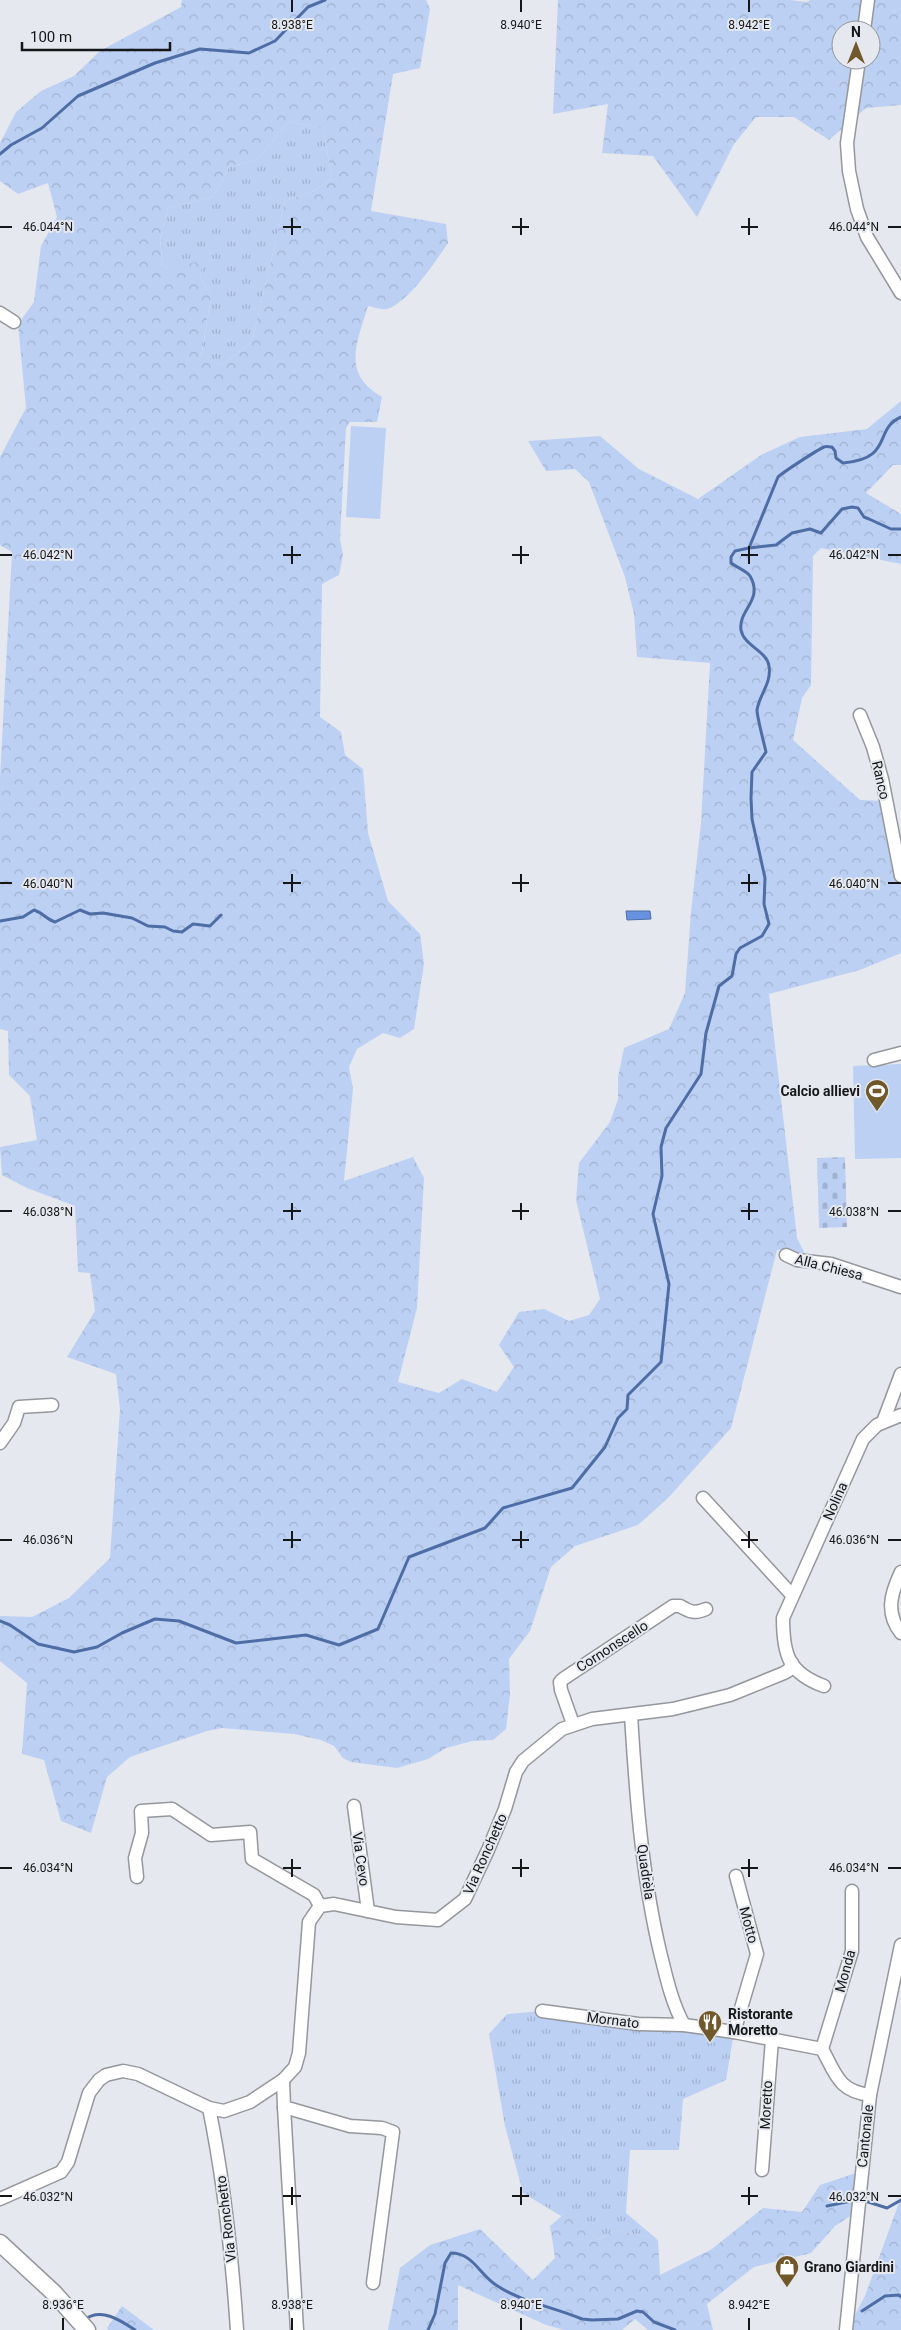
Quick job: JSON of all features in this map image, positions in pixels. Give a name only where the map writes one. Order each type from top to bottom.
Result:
[{"type":"main road","points":[[0,2243],[64,2303],[87,2330]]},
{"type":"street","points":[[865,20],[868,0]]},
{"type":"street","points":[[858,70],[847,143],[848,171],[857,209],[867,238],[901,293]]},
{"type":"street","points":[[0,313],[14,322]]},
{"type":"street","name":"Ranco","points":[[860,715],[873,747],[882,780],[901,876]]},
{"type":"street","points":[[874,1060],[901,1053]]},
{"type":"street","name":"Alla Chiesa","points":[[786,1255],[797,1260],[831,1264],[901,1288]]},
{"type":"street","points":[[883,1422],[901,1374]]},
{"type":"street","points":[[0,1443],[14,1422],[19,1407],[52,1405]]},
{"type":"street","name":"Nolina","points":[[824,1686],[807,1680],[797,1673],[783,1636],[783,1618],[863,1439],[872,1428],[901,1415]]},
{"type":"street","points":[[703,1498],[792,1596]]},
{"type":"street","points":[[901,1572],[893,1590],[890,1612],[893,1621],[901,1633]]},
{"type":"street","name":"Cornonscello","points":[[573,1724],[561,1690],[560,1682],[564,1678],[673,1606],[680,1606],[690,1612],[697,1613],[706,1610]]},
{"type":"street","points":[[573,1724],[592,1719],[631,1716],[673,1709],[730,1696],[784,1673],[789,1670],[792,1663]]},
{"type":"street","name":"Quadrèla","points":[[631,1716],[644,1867],[656,1934],[674,2005],[684,2024]]},
{"type":"street","name":"Via Ronchetto","points":[[320,1906],[334,1904],[396,1917],[438,1920],[465,1899],[505,1809],[516,1772],[534,1751],[562,1729],[573,1724]]},
{"type":"street","name":"Via Cevo","points":[[354,1806],[368,1911]]},
{"type":"street","points":[[0,2199],[56,2176],[61,2172],[68,2162],[89,2093],[99,2080],[106,2075],[123,2071],[138,2074],[209,2108],[224,2111],[250,2102],[283,2080],[294,2067],[299,2053],[309,1922],[320,1906],[314,1895],[252,1859],[250,1832],[211,1836],[172,1809],[142,1811],[142,1833],[135,1858],[137,1877]]},
{"type":"street","name":"Motto","points":[[734,2032],[757,1954],[736,1876]]},
{"type":"street","name":"Monda","points":[[822,2049],[852,1951],[852,1891]]},
{"type":"street","name":"Cantonale","points":[[846,2330],[870,2095],[901,1945]]},
{"type":"street","name":"Mornato","points":[[542,2011],[638,2024],[684,2024]]},
{"type":"street","points":[[684,2024],[822,2049],[843,2085],[849,2091],[870,2095]]},
{"type":"street","name":"Moretto","points":[[762,2170],[772,2039]]},
{"type":"street","points":[[283,2080],[297,2330]]},
{"type":"street","points":[[284,2107],[350,2126],[382,2128],[393,2132],[373,2283]]},
{"type":"street","name":"Via Ronchetto","points":[[209,2108],[218,2152],[228,2228],[237,2330]]},
{"type":"green space","points":[[182,0],[426,0],[430,9],[420,68],[393,74],[371,211],[446,224],[448,243],[413,290],[404,298],[387,309],[368,306],[357,345],[357,367],[361,378],[369,388],[382,397],[377,422],[350,422],[346,428],[340,539],[343,555],[339,575],[322,584],[320,717],[341,732],[345,755],[363,769],[368,833],[388,901],[420,934],[424,964],[414,1029],[400,1038],[383,1033],[357,1049],[349,1067],[353,1089],[344,1181],[413,1157],[424,1178],[417,1308],[398,1382],[439,1393],[462,1379],[497,1392],[514,1367],[499,1345],[519,1312],[544,1309],[569,1321],[589,1315],[600,1299],[576,1200],[579,1163],[610,1122],[618,1099],[618,1077],[624,1048],[669,1029],[685,993],[691,912],[701,823],[710,663],[637,657],[634,614],[625,577],[589,482],[575,469],[546,471],[528,441],[600,436],[639,469],[698,499],[761,455],[800,437],[867,429],[901,401],[901,465],[893,465],[866,493],[901,514],[901,564],[821,548],[813,556],[811,685],[802,698],[793,740],[860,800],[886,801],[901,876],[901,953],[860,970],[769,994],[797,1238],[805,1254],[796,1258],[788,1248],[777,1250],[731,1428],[668,1498],[638,1525],[575,1546],[551,1567],[530,1631],[509,1659],[510,1694],[506,1729],[493,1740],[472,1741],[446,1748],[428,1759],[397,1768],[351,1762],[343,1758],[334,1746],[321,1740],[294,1734],[222,1728],[207,1731],[130,1757],[107,1777],[91,1833],[61,1821],[44,1760],[22,1754],[27,1683],[0,1661],[0,1616],[32,1617],[69,1598],[110,1558],[120,1409],[116,1374],[67,1357],[95,1311],[90,1273],[78,1272],[75,1206],[27,1188],[2,1175],[0,1147],[37,1140],[30,1096],[9,1075],[8,1031],[0,1029],[0,778],[12,552],[0,545],[0,457],[26,408],[18,324],[34,302],[41,246],[57,217],[48,183],[18,194],[0,181],[0,143],[16,112],[41,91],[74,76],[100,51],[181,7]],"holes":[[[289,122],[323,128],[332,179],[314,191],[285,201],[252,342],[222,365],[201,357],[211,297],[200,277],[203,261],[163,268],[160,239],[168,208],[213,197],[229,167],[256,160]]]},
{"type":"green space","points":[[558,0],[790,0],[807,2],[810,0],[901,0],[901,105],[866,108],[829,140],[794,117],[756,117],[734,144],[697,217],[653,156],[602,153],[608,104],[553,114]]},
{"type":"green space","points":[[289,122],[323,128],[332,179],[314,191],[285,201],[252,342],[222,365],[201,358],[211,297],[200,277],[202,262],[163,268],[160,239],[168,208],[213,197],[229,167],[256,160]]},
{"type":"green space","points":[[351,426],[386,428],[380,519],[346,517]]},
{"type":"green space","name":"Calcio allievi","points":[[901,1064],[901,1158],[855,1159],[853,1066]]},
{"type":"green space","points":[[845,1157],[847,1227],[819,1228],[817,1158]]},
{"type":"green space","points":[[542,2011],[734,2032],[726,2080],[683,2099],[679,2150],[630,2150],[626,2213],[658,2240],[617,2230],[597,2240],[571,2209],[561,2216],[523,2193],[505,2126],[489,2034],[507,2014]]},
{"type":"green space","points":[[862,2171],[858,2211],[835,2226],[811,2253],[754,2267],[707,2304],[713,2330],[648,2330],[635,2319],[622,2330],[564,2330],[546,2325],[458,2285],[458,2330],[388,2330],[400,2268],[430,2245],[480,2229],[533,2280],[555,2258],[550,2226],[571,2208],[597,2240],[617,2230],[658,2240],[660,2275],[712,2249],[763,2208],[802,2212],[820,2185]]},
{"type":"green space","points":[[901,2197],[901,2330],[847,2330],[865,2296]]},
{"type":"green space","points":[[122,2306],[154,2330],[108,2330],[107,2328]]},
{"type":"water","points":[[626,911],[650,911],[651,919],[627,920]]},
{"type":"waterway","points":[[0,154],[11,145],[42,128],[78,96],[155,63],[200,49],[249,53],[275,41],[308,7],[325,0]]},
{"type":"waterway","points":[[0,1621],[10,1625],[38,1644],[74,1652],[97,1647],[122,1633],[155,1619],[179,1621],[236,1643],[306,1635],[339,1645],[378,1629],[409,1557],[485,1528],[503,1508],[572,1488],[605,1447],[618,1418],[627,1409],[628,1395],[661,1362],[669,1284],[653,1214],[662,1176],[661,1147],[666,1128],[701,1074],[706,1033],[719,986],[732,976],[736,954],[740,948],[762,936],[769,924],[764,904],[765,878],[752,819],[751,798],[752,772],[766,752],[757,710],[769,678],[769,666],[764,656],[743,636],[741,623],[753,598],[754,584],[749,574],[731,563],[731,557],[735,551],[749,548],[778,477],[814,452],[825,447],[832,447],[836,458],[843,463],[870,456],[881,443],[887,429],[901,417]]},
{"type":"waterway","points":[[749,548],[776,545],[792,533],[810,529],[821,533],[842,509],[852,507],[858,508],[864,517],[891,529],[901,529]]},
{"type":"waterway","points":[[0,921],[23,917],[34,910],[55,922],[80,910],[90,914],[103,913],[132,918],[148,926],[165,927],[173,931],[182,932],[193,924],[210,926],[221,915]]},
{"type":"waterway","points":[[827,2206],[856,2200]]},
{"type":"waterway","points":[[862,2200],[887,2208],[901,2200]]},
{"type":"waterway","points":[[428,2330],[435,2314],[445,2263],[451,2253],[465,2256],[490,2280],[506,2291],[538,2304],[582,2319],[592,2320],[618,2319],[637,2311],[643,2312],[654,2322],[675,2330]]},
{"type":"waterway","points":[[862,2311],[885,2296],[899,2295],[901,2297]]},
{"type":"waterway","points":[[84,2320],[90,2316],[110,2316],[135,2330]]},
{"type":"place","name":"Calcio allievi","points":[[877,1112]]},
{"type":"place","name":"Ristorante Moretto","points":[[710,2043]]},
{"type":"place","name":"Grano Giardini","points":[[787,2288]]}]
